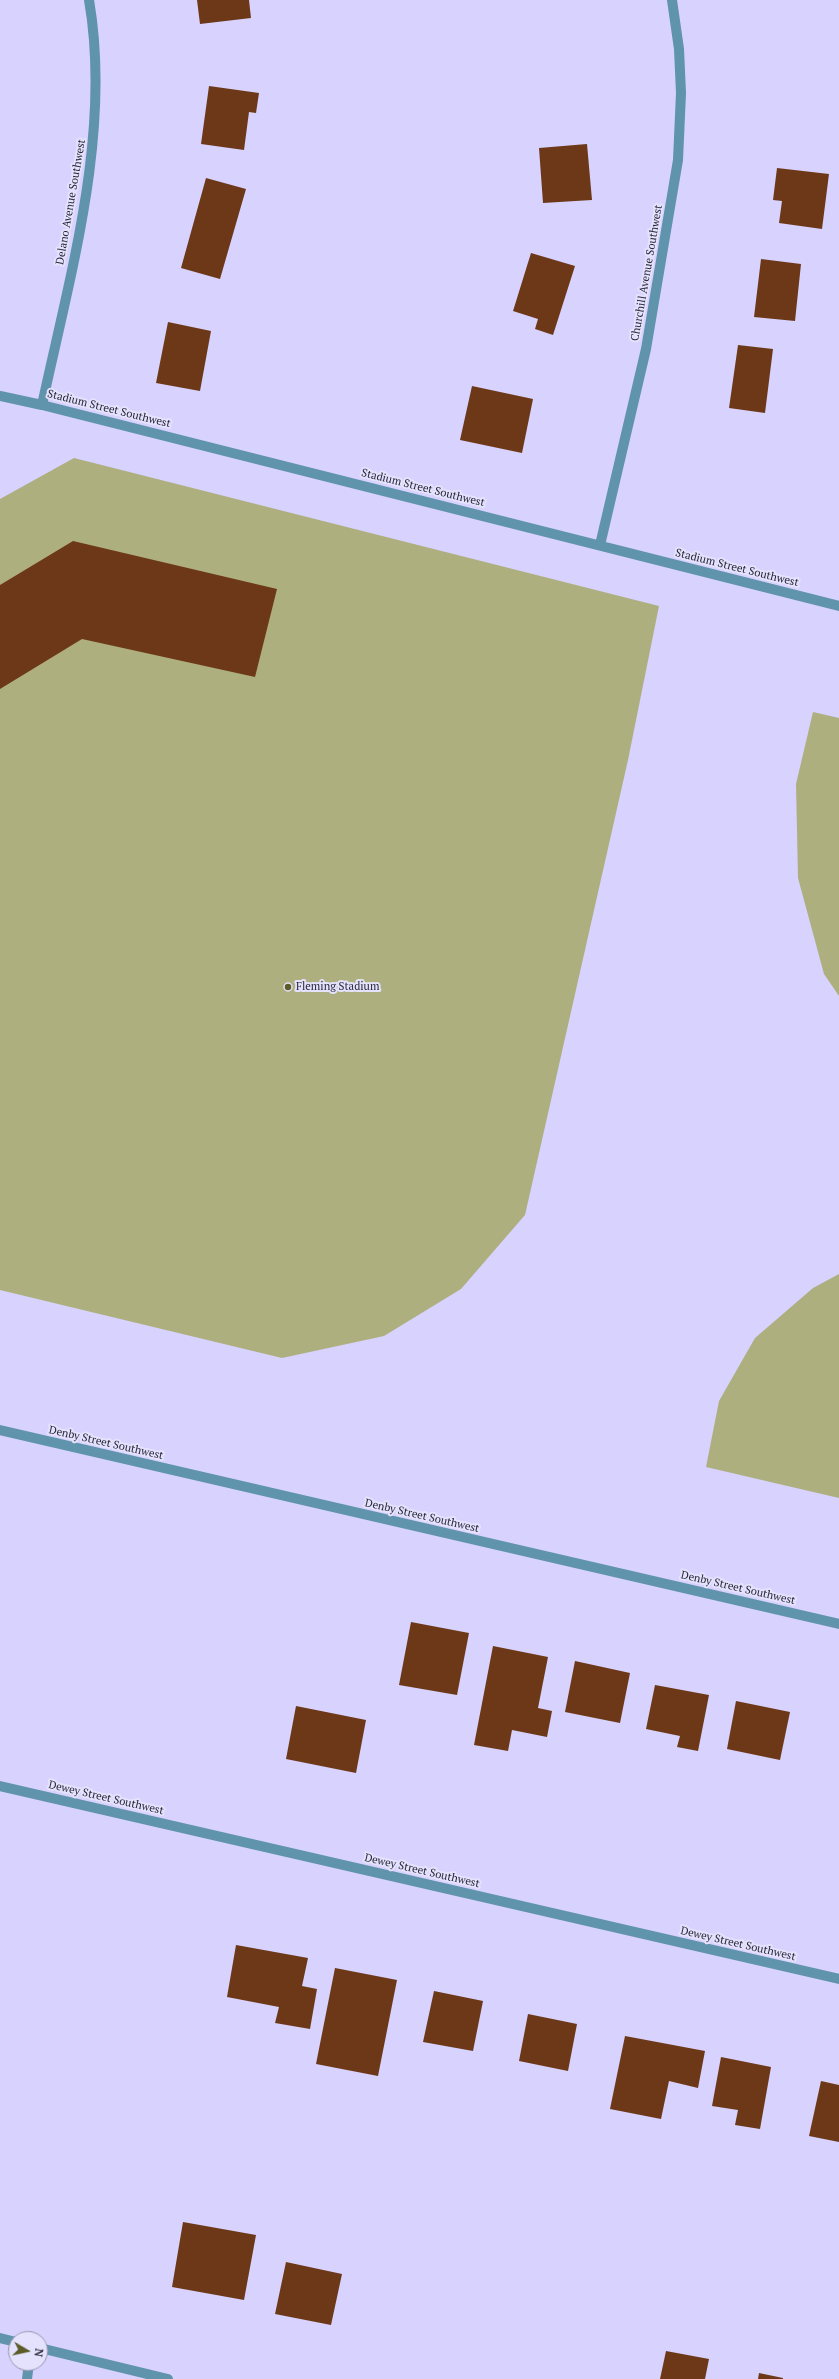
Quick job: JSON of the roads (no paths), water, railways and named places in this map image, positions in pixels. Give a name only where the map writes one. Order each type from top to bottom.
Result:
[{"type":"street","name":"Delano Avenue Southwest","points":[[42,405],[74,255],[94,142],[96,97],[93,28],[88,0]]},
{"type":"street","name":"Churchill Avenue Southwest","points":[[600,545],[646,349],[678,160],[681,93],[679,49],[672,0]]},
{"type":"street","name":"Stadium Street Southwest","points":[[0,396],[42,405],[839,606]]},
{"type":"street","name":"Denby Street Southwest","points":[[0,1430],[839,1624]]},
{"type":"street","name":"Dewey Street Southwest","points":[[0,1786],[839,1979]]},
{"type":"street","points":[[48,2350],[168,2379]]},
{"type":"place","name":"Fleming Stadium","points":[[288,987]]}]
